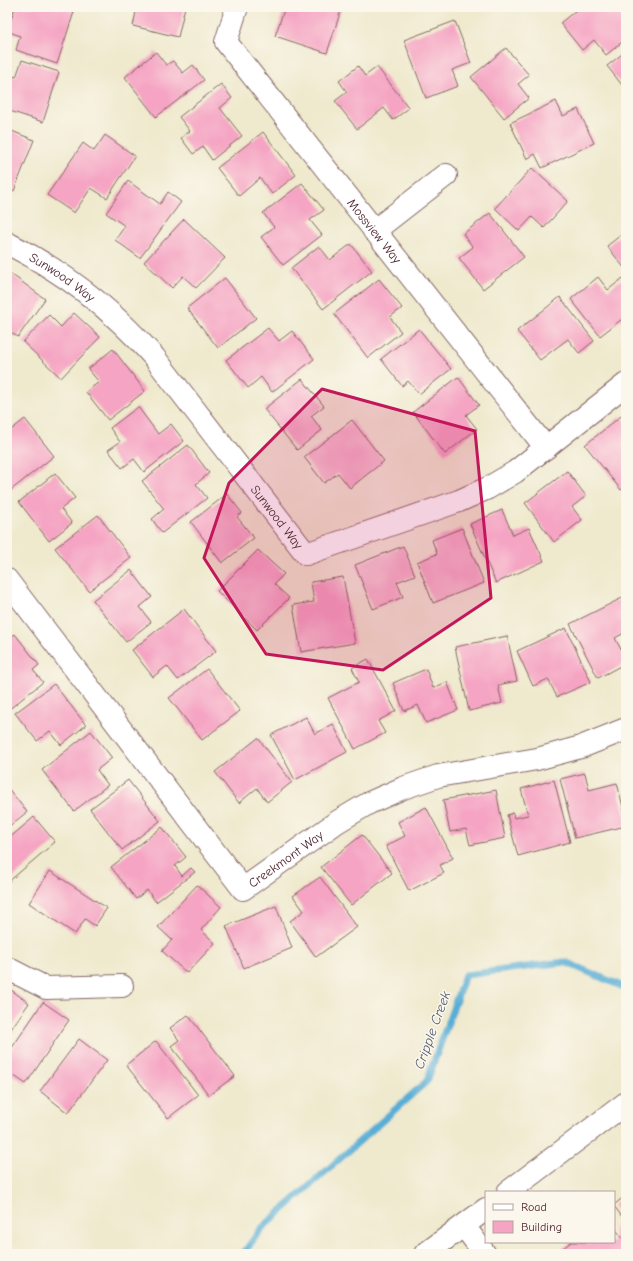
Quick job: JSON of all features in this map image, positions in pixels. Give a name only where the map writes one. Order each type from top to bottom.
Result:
[{"type":"street","name":"Mossview Way","points":[[237,7],[226,42],[546,448]]},
{"type":"street","points":[[374,231],[446,174]]},
{"type":"street","name":"Sunwood Way","points":[[7,243],[33,256],[71,280],[107,308],[139,340],[154,357],[306,554],[459,501],[488,488],[515,472],[626,384]]},
{"type":"street","name":"Creekmont Way","points":[[7,580],[243,889],[337,822],[369,803],[403,788],[438,776],[537,759],[581,747],[626,729]]},
{"type":"street","points":[[7,968],[46,988],[122,986]]},
{"type":"street","points":[[509,1191],[626,1103]]},
{"type":"street","points":[[425,1254],[485,1210]]},
{"type":"street","points":[[464,1226],[485,1254]]},
{"type":"highlighted area","points":[[322,389],[475,431],[491,598],[383,670],[266,654],[204,558],[229,483]]},
{"type":"building","points":[[15,7],[60,7],[74,12],[57,64],[16,50],[20,36],[7,31]]},
{"type":"building","points":[[137,7],[185,7],[178,37],[133,26]]},
{"type":"building","points":[[285,7],[342,7],[327,53],[275,36]]},
{"type":"building","points":[[580,7],[626,7],[626,39],[606,55],[594,40],[582,50],[560,23]]},
{"type":"building","points":[[455,21],[471,63],[452,70],[458,86],[426,98],[404,40]]},
{"type":"building","points":[[506,48],[529,75],[518,84],[529,98],[504,118],[471,77]]},
{"type":"building","points":[[626,51],[626,90],[607,66]]},
{"type":"building","points":[[156,52],[166,65],[173,61],[183,73],[193,65],[204,80],[156,117],[125,77]]},
{"type":"building","points":[[22,60],[59,72],[43,122],[7,110],[7,74],[16,77]]},
{"type":"building","points":[[358,66],[365,76],[377,67],[409,108],[393,120],[384,108],[357,129],[335,101],[347,92],[339,81]]},
{"type":"building","points":[[221,84],[232,98],[220,108],[242,136],[212,160],[203,147],[193,154],[181,138],[190,131],[179,117]]},
{"type":"building","points":[[556,101],[563,116],[578,109],[594,143],[542,168],[535,154],[527,159],[510,123]]},
{"type":"building","points":[[7,129],[34,140],[14,191],[7,188]]},
{"type":"building","points":[[263,132],[296,175],[272,194],[260,178],[239,196],[217,168]]},
{"type":"building","points":[[105,135],[135,156],[107,198],[91,188],[74,213],[47,195],[83,143],[94,151]]},
{"type":"building","points":[[532,168],[568,201],[544,228],[532,217],[519,231],[495,208]]},
{"type":"building","points":[[128,181],[160,204],[168,192],[181,202],[140,258],[115,240],[125,226],[106,213]]},
{"type":"building","points":[[302,183],[324,210],[310,220],[322,235],[283,265],[261,237],[274,227],[263,213]]},
{"type":"building","points":[[490,213],[524,257],[483,289],[459,258],[473,247],[463,234]]},
{"type":"building","points":[[184,219],[225,258],[196,288],[183,276],[172,288],[144,262]]},
{"type":"building","points":[[626,231],[626,270],[607,246]]},
{"type":"building","points":[[351,244],[372,271],[323,309],[291,268],[319,246],[330,260]]},
{"type":"building","points":[[7,271],[45,299],[18,337],[7,330]]},
{"type":"building","points":[[598,277],[608,290],[623,278],[626,281],[626,316],[600,336],[571,299]]},
{"type":"building","points":[[225,278],[256,318],[218,348],[187,308]]},
{"type":"building","points":[[379,279],[402,308],[390,317],[401,332],[368,358],[334,314]]},
{"type":"building","points":[[560,297],[594,341],[579,353],[568,339],[540,360],[517,331]]},
{"type":"building","points":[[74,313],[100,337],[61,378],[23,342],[49,315],[61,327]]},
{"type":"building","points":[[268,328],[279,341],[292,331],[314,359],[272,392],[261,377],[248,388],[226,360]]},
{"type":"building","points":[[419,329],[451,369],[419,394],[408,381],[402,386],[381,359]]},
{"type":"building","points":[[113,349],[145,391],[108,420],[86,392],[99,382],[88,369]]},
{"type":"building","points":[[458,377],[479,405],[466,415],[477,429],[445,454],[413,412]]},
{"type":"building","points":[[302,379],[324,406],[311,416],[322,430],[297,450],[264,409]]},
{"type":"building","points":[[138,407],[158,434],[171,424],[184,441],[144,472],[134,459],[122,468],[108,450],[120,442],[110,428]]},
{"type":"building","points":[[621,416],[626,422],[626,486],[621,490],[585,445]]},
{"type":"building","points":[[25,419],[54,456],[11,490],[7,485],[7,433]]},
{"type":"building","points":[[352,420],[384,461],[350,488],[338,473],[324,483],[304,457]]},
{"type":"building","points":[[188,445],[209,473],[196,484],[207,498],[162,533],[152,519],[164,509],[142,481]]},
{"type":"building","points":[[567,471],[586,496],[572,507],[582,520],[554,542],[525,503]]},
{"type":"building","points":[[55,473],[75,498],[61,509],[72,523],[49,541],[19,502]]},
{"type":"building","points":[[227,494],[242,513],[237,517],[254,538],[222,563],[191,522]]},
{"type":"building","points":[[502,510],[513,535],[529,528],[544,561],[496,583],[470,524]]},
{"type":"building","points":[[98,515],[131,558],[89,591],[55,548]]},
{"type":"building","points":[[462,528],[484,583],[433,603],[417,562],[437,554],[432,540]]},
{"type":"building","points":[[403,546],[415,575],[397,582],[403,597],[373,609],[355,565]]},
{"type":"building","points":[[258,550],[284,574],[274,584],[289,598],[257,630],[217,591]]},
{"type":"building","points":[[131,570],[152,597],[140,607],[151,622],[126,642],[93,600]]},
{"type":"building","points":[[343,577],[355,643],[301,652],[293,605],[314,602],[311,582]]},
{"type":"building","points":[[626,596],[626,632],[615,638],[626,659],[626,663],[598,678],[570,624]]},
{"type":"building","points":[[184,609],[216,651],[178,680],[167,666],[153,677],[132,650]]},
{"type":"building","points":[[7,624],[11,629],[7,632]]},
{"type":"building","points":[[566,628],[591,682],[557,697],[548,679],[533,686],[517,651]]},
{"type":"building","points":[[15,634],[39,665],[33,670],[43,682],[7,711],[7,640]]},
{"type":"building","points":[[507,636],[517,681],[498,685],[502,703],[469,711],[455,647]]},
{"type":"building","points":[[368,659],[396,711],[378,721],[385,733],[355,749],[328,698],[359,682],[352,668]]},
{"type":"building","points":[[207,669],[240,711],[202,740],[169,698]]},
{"type":"building","points":[[426,669],[433,688],[447,682],[458,710],[426,723],[418,705],[404,711],[393,683]]},
{"type":"building","points":[[54,684],[86,725],[61,745],[50,731],[37,741],[15,713]]},
{"type":"building","points":[[306,717],[315,734],[333,724],[347,752],[295,780],[271,735]]},
{"type":"building","points":[[91,731],[112,758],[97,770],[108,785],[74,811],[42,770]]},
{"type":"building","points":[[258,738],[292,782],[267,802],[257,788],[239,803],[215,772]]},
{"type":"building","points":[[585,773],[589,790],[617,783],[626,819],[626,826],[575,838],[560,779]]},
{"type":"building","points":[[128,780],[160,821],[122,850],[90,809]]},
{"type":"building","points":[[554,780],[570,842],[518,856],[507,815],[513,813],[514,818],[528,815],[521,789]]},
{"type":"building","points":[[7,787],[27,812],[7,828]]},
{"type":"building","points":[[496,790],[505,838],[470,845],[466,829],[450,832],[443,800]]},
{"type":"building","points":[[426,807],[453,858],[440,865],[444,873],[409,891],[386,846],[405,836],[398,822]]},
{"type":"building","points":[[34,817],[55,842],[7,883],[7,840]]},
{"type":"building","points":[[162,827],[186,857],[175,866],[182,876],[191,868],[195,872],[156,902],[147,890],[136,899],[111,867]]},
{"type":"building","points":[[362,835],[392,873],[351,905],[321,867]]},
{"type":"building","points":[[50,871],[107,908],[95,926],[85,919],[75,934],[29,903]]},
{"type":"building","points":[[320,877],[357,927],[316,957],[290,921],[304,911],[293,896]]},
{"type":"building","points":[[197,885],[221,907],[201,930],[215,943],[187,973],[162,951],[172,940],[158,927]]},
{"type":"building","points":[[276,906],[292,948],[244,968],[226,926]]},
{"type":"building","points":[[7,987],[29,1003],[7,1035]]},
{"type":"building","points":[[43,1002],[69,1020],[26,1084],[7,1071],[7,1055]]},
{"type":"building","points":[[188,1015],[235,1076],[209,1095],[171,1046],[179,1040],[170,1028]]},
{"type":"building","points":[[79,1039],[107,1060],[68,1113],[40,1091]]},
{"type":"building","points":[[156,1041],[198,1095],[168,1118],[126,1065]]},
{"type":"building","points":[[626,1195],[626,1222],[615,1207],[615,1204]]},
{"type":"building","points":[[615,1228],[626,1243],[626,1254],[555,1254],[570,1243],[615,1243]]},
{"type":"waterway","name":"Cripple Creek","points":[[243,1254],[261,1229],[427,1081],[465,975],[565,962],[626,988]]}]
